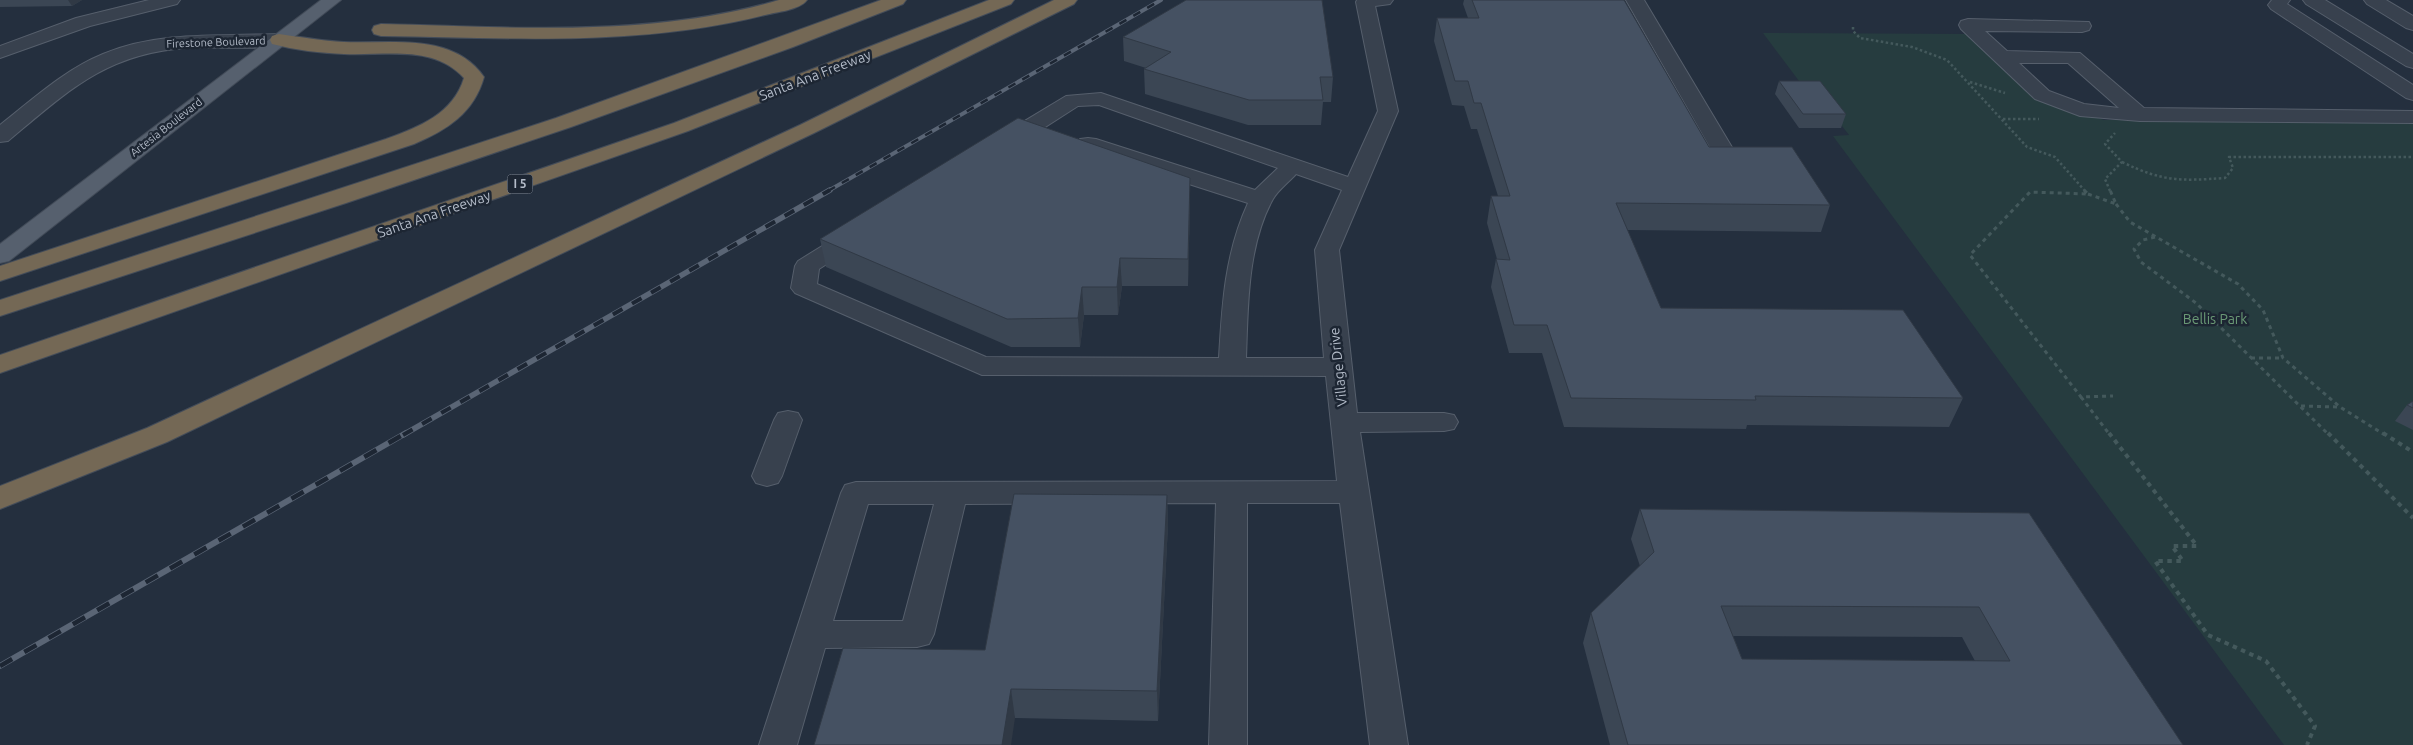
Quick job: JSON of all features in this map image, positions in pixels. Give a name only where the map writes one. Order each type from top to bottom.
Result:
[{"type":"highway","points":[[279,40],[360,30],[600,33],[646,30],[699,24],[798,0]]},
{"type":"highway","points":[[0,308],[66,296],[371,204],[722,82],[827,42],[841,22],[897,0]]},
{"type":"highway","name":"Santa Ana Freeway","points":[[0,364],[681,127],[1005,0]]},
{"type":"highway","points":[[0,498],[157,435],[806,129],[1068,0]]},
{"type":"highway","points":[[0,274],[394,144],[422,132],[459,110],[473,87],[474,77],[469,70],[460,61],[441,53],[407,49],[345,48],[279,40]]},
{"type":"highway","points":[[0,326],[66,296]]},
{"type":"main road","name":"Artesia Boulevard","points":[[0,256],[332,0]]},
{"type":"street","points":[[0,52],[83,22],[171,0]]},
{"type":"street","points":[[1635,0],[1722,149]]},
{"type":"street","points":[[2281,0],[2277,5],[2413,94]]},
{"type":"street","points":[[2312,0],[2413,62]]},
{"type":"street","points":[[2373,0],[2413,24]]},
{"type":"street","name":"Village Drive","points":[[1374,1],[1388,111],[1327,250],[1344,423],[1389,745]]},
{"type":"street","points":[[2082,26],[1968,25],[2042,95],[2080,110],[2140,115],[2413,117]]},
{"type":"street","name":"Firestone Boulevard","points":[[0,136],[79,76],[126,53],[161,44],[279,40]]},
{"type":"street","points":[[2002,57],[2073,57],[2140,115]]},
{"type":"street","points":[[980,158],[1073,100],[1101,98],[1355,187]]},
{"type":"street","points":[[1030,127],[1195,177],[1260,200]]},
{"type":"street","points":[[1232,367],[1236,285],[1250,224],[1260,200],[1293,165]]},
{"type":"street","points":[[873,224],[807,266],[804,288],[982,366],[1338,367]]},
{"type":"street","points":[[767,476],[788,420]]},
{"type":"street","points":[[1344,423],[1444,422]]},
{"type":"street","points":[[1228,745],[1232,492]]},
{"type":"street","points":[[778,745],[856,493],[1353,492]]},
{"type":"street","points":[[812,635],[917,634],[952,493]]},
{"type":"path","points":[[1854,27],[1853,31],[1860,38],[1912,47],[1947,60],[2028,147],[2055,157],[2088,194]]},
{"type":"path","points":[[1968,81],[2012,95]]},
{"type":"path","points":[[2003,119],[2040,119]]},
{"type":"path","points":[[2109,127],[2118,130],[2105,144],[2122,162],[2152,176],[2182,181],[2225,178],[2233,168],[2228,157],[2413,157]]},
{"type":"path","points":[[2122,162],[2105,179],[2116,204],[2130,222],[2238,284],[2263,310],[2283,358],[2340,407],[2413,452]]},
{"type":"path","points":[[2116,204],[2088,194],[2030,192],[1970,255],[2197,546],[2172,546],[2183,561],[2155,561],[2208,636],[2266,661],[2315,726],[2307,745]]},
{"type":"path","points":[[2156,237],[2143,240],[2134,249],[2141,262],[2196,303],[2413,518]]},
{"type":"path","points":[[2251,358],[2283,358]]},
{"type":"path","points":[[2081,397],[2113,396]]},
{"type":"path","points":[[2300,406],[2340,407]]},
{"type":"green space","name":"Bellis Park","points":[[1763,33],[1967,34],[2031,96],[2104,120],[2413,121],[2413,745],[2284,745],[1833,136],[1849,135],[1816,93],[1808,93]]},
{"type":"building","points":[[1186,0],[1322,0],[1333,77],[1320,77],[1323,100],[1249,100],[1144,69],[1171,52],[1123,37]]},
{"type":"building","points":[[1472,0],[1624,0],[1709,147],[1792,147],[1830,205],[1616,203],[1661,308],[1903,310],[1963,398],[1755,396],[1756,400],[1571,398],[1547,325],[1514,325],[1496,259],[1510,260],[1491,196],[1510,196],[1481,103],[1474,103],[1468,81],[1455,81],[1437,18],[1479,18]]},
{"type":"building","points":[[1779,81],[1820,81],[1846,114],[1803,114]]},
{"type":"building","points":[[1018,118],[1190,178],[1188,259],[1120,258],[1117,287],[1082,287],[1078,318],[1007,319],[820,239]]},
{"type":"building","points":[[2413,401],[2413,408],[2407,405]]},
{"type":"building","points":[[1014,494],[1167,495],[1157,691],[1011,689],[1002,745],[814,745],[843,648],[985,650]]},
{"type":"building","points":[[1640,509],[2029,513],[2183,745],[1628,745],[1591,613],[1654,552]],"holes":[[[1721,606],[1979,607],[2010,661],[1742,659]]]},
{"type":"railway","points":[[828,191],[1161,0]]},
{"type":"railway","points":[[403,435],[830,190]]},
{"type":"railway","points":[[0,666],[406,433]]}]
